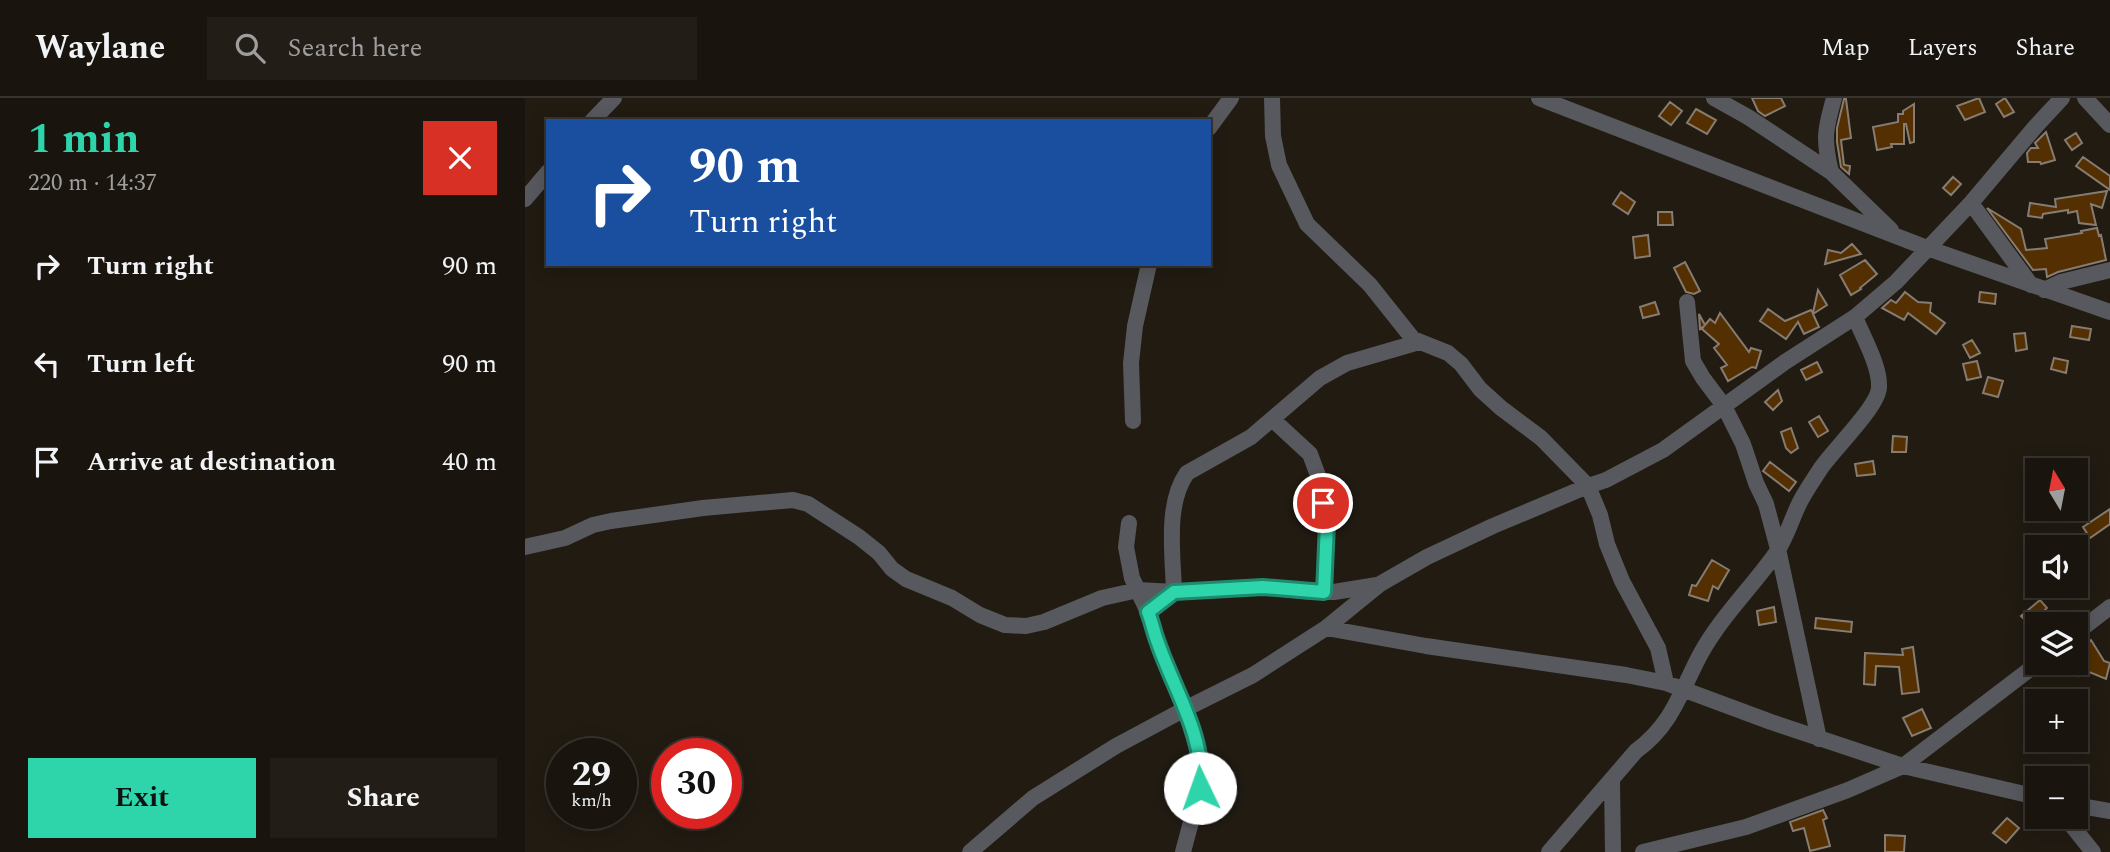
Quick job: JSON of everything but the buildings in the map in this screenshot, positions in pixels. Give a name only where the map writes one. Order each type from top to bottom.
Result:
[{"type":"street","points":[[594,119],[614,98]]},
{"type":"street","points":[[1211,125],[1231,98]]},
{"type":"street","points":[[1272,98],[1273,136],[1279,165],[1307,224],[1370,285],[1413,340],[1448,354],[1461,364],[1480,389],[1541,438],[1588,486],[1622,581],[1658,648],[1666,684]]},
{"type":"street","points":[[1539,98],[1927,248],[2110,312]]},
{"type":"street","points":[[1714,98],[1748,117],[1831,172],[1898,236]]},
{"type":"street","points":[[1831,172],[1825,143],[1834,98]]},
{"type":"street","points":[[970,852],[1033,798],[1116,746],[1253,675],[1326,628],[1380,584],[1427,557],[1493,526],[1606,480],[1663,450],[1785,362],[1855,317],[1896,282],[1971,203],[2062,98]]},
{"type":"street","points":[[2085,98],[2110,125]]},
{"type":"street","points":[[525,199],[546,174]]},
{"type":"street","points":[[1971,203],[2037,287]]},
{"type":"street","points":[[1133,421],[1131,363],[1135,326],[1149,266]]},
{"type":"street","points":[[2037,287],[2110,270]]},
{"type":"street","points":[[1687,302],[1693,361],[1724,406],[1743,444],[1766,503],[1819,738]]},
{"type":"street","points":[[1549,852],[1636,751],[1652,740],[1669,720],[1700,655],[1778,549],[1825,462],[1872,405],[1879,389],[1877,374],[1855,317]]},
{"type":"street","points":[[1174,592],[1173,510],[1181,482],[1187,473],[1251,437],[1320,378],[1347,363],[1419,342]]},
{"type":"street","points":[[1272,419],[1310,454],[1320,481],[1327,524],[1324,592]]},
{"type":"street","points":[[525,547],[565,538],[593,525],[611,521],[703,508],[793,500],[808,504],[859,537],[906,579],[952,598],[980,615],[1005,625],[1026,626],[1044,622],[1102,598],[1138,590],[1174,592],[1263,587],[1324,592],[1380,584]]},
{"type":"street","points":[[1129,523],[1126,547],[1132,578],[1185,709],[1202,771],[1183,852]]},
{"type":"street","points":[[1148,612],[1174,592]]},
{"type":"street","points":[[2088,625],[2110,607]]},
{"type":"street","points":[[1326,628],[1666,684],[1771,723],[1903,766],[2025,794]]},
{"type":"street","points":[[1643,852],[1746,827],[1848,790],[1903,766],[2025,673]]},
{"type":"street","points":[[1612,780],[1613,852]]},
{"type":"street","points":[[2088,807],[2110,811]]},
{"type":"street","points":[[2075,829],[2093,852]]},
{"type":"route","points":[[1200,788],[1202,771],[1196,745],[1148,612],[1174,592],[1263,587],[1324,592],[1327,524],[1323,503]]}]
